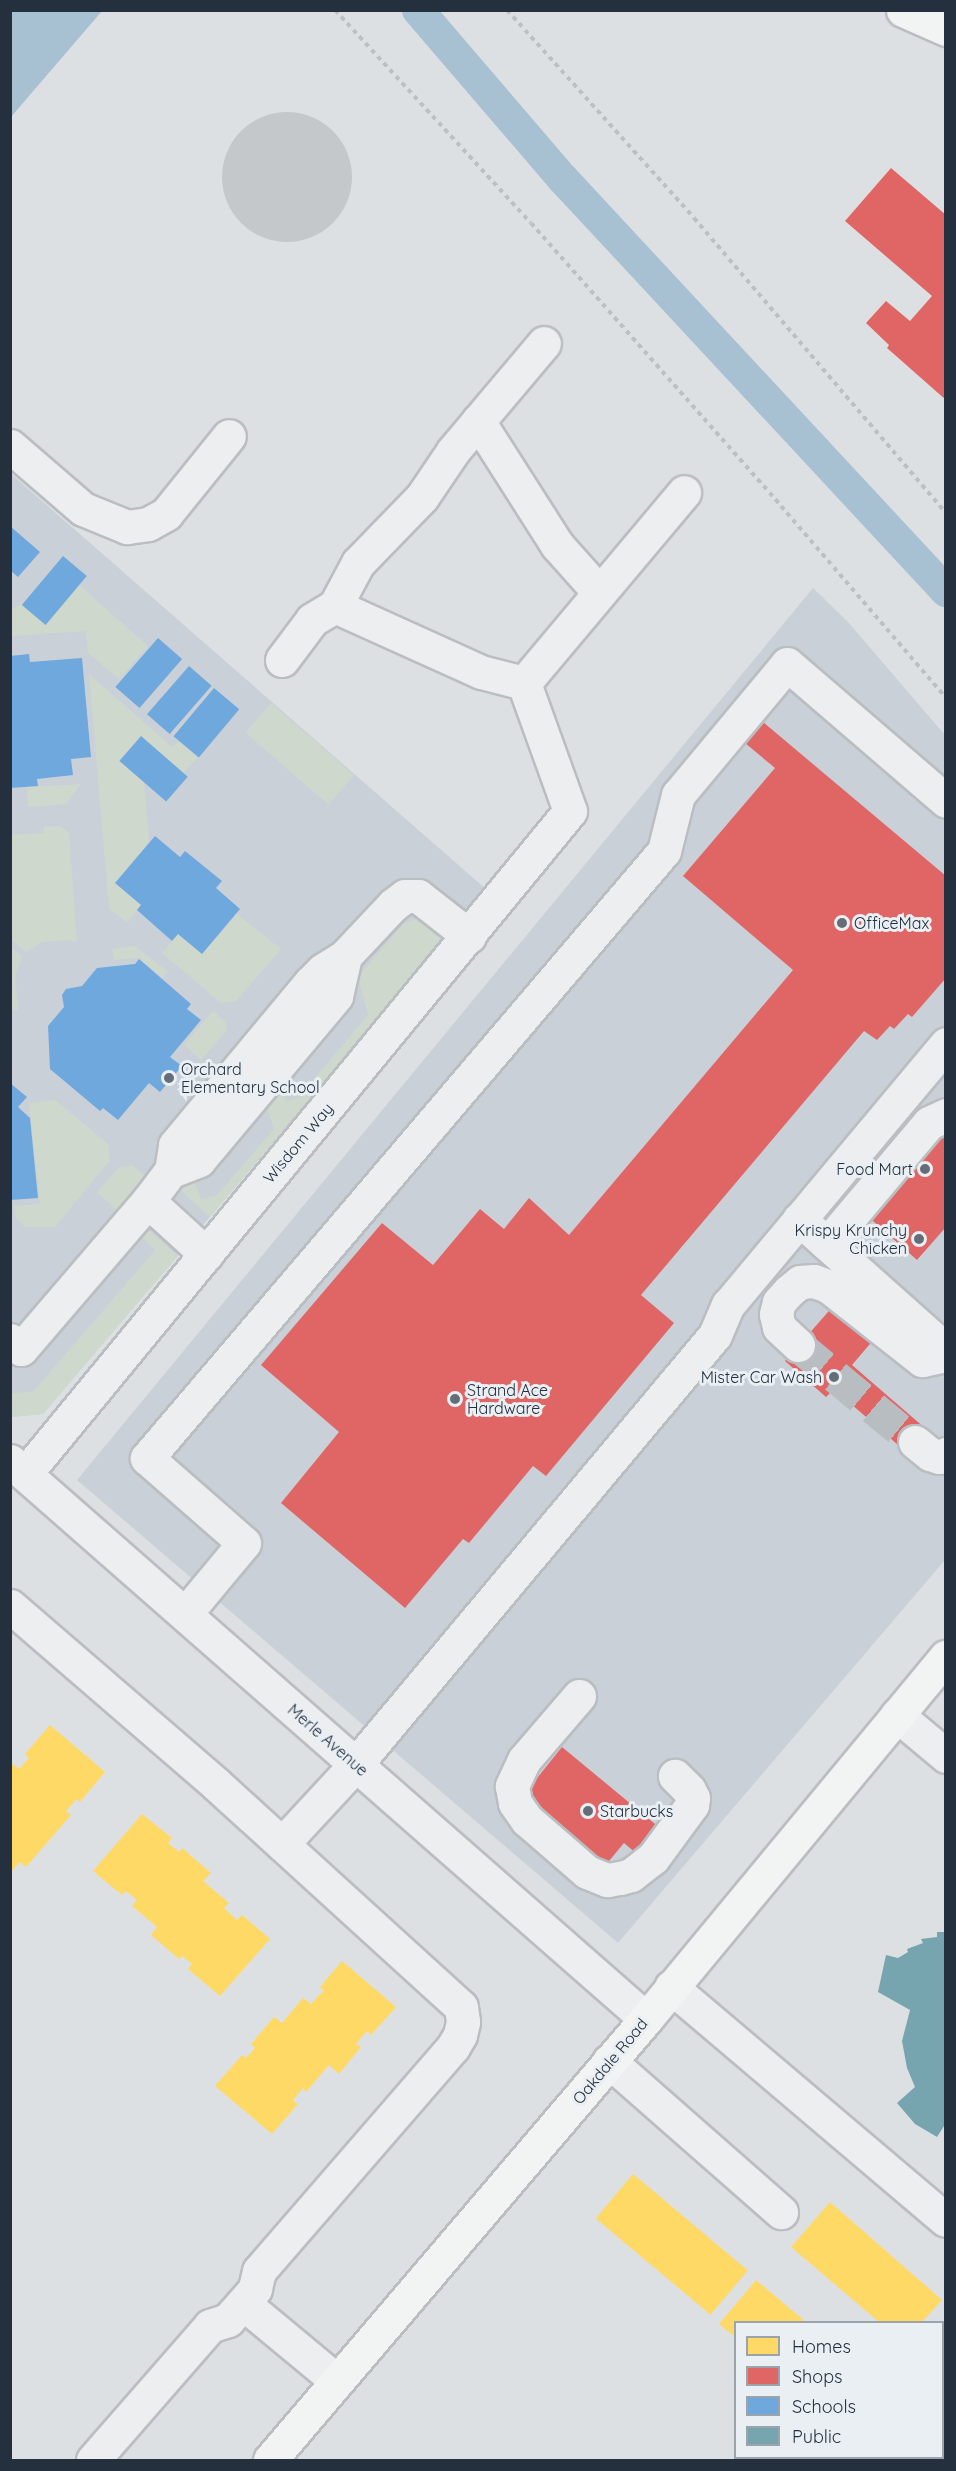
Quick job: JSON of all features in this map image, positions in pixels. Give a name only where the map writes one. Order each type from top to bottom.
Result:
[{"type":"main road","points":[[903,10],[945,29]]},
{"type":"main road","name":"Oakdale Road","points":[[270,2460],[672,1987],[945,1657]]},
{"type":"street","points":[[282,660],[312,620],[335,606],[358,563],[422,497],[453,451],[544,343]]},
{"type":"street","points":[[478,421],[557,545],[599,592]]},
{"type":"street","points":[[10,446],[83,509],[127,527],[148,524],[166,514],[230,436]]},
{"type":"street","points":[[335,606],[481,672],[524,682],[684,492]]},
{"type":"street","points":[[184,1614],[244,1543],[147,1458],[664,851],[678,795],[787,664],[945,801]]},
{"type":"street","name":"Wisdom Way","points":[[18,1468],[206,1254],[570,812],[524,682]]},
{"type":"street","points":[[10,1340],[21,1348],[148,1201],[171,1171],[175,1145],[310,983],[323,970],[345,956],[393,905],[405,896],[418,896],[470,936]]},
{"type":"street","points":[[282,1845],[356,1764],[715,1335],[728,1305],[945,1044]]},
{"type":"street","points":[[827,1244],[929,1123],[945,1115]]},
{"type":"street","points":[[148,1201],[206,1254]]},
{"type":"street","points":[[799,1219],[945,1350]]},
{"type":"street","points":[[798,1346],[779,1327],[776,1314],[779,1302],[789,1291],[800,1282],[814,1281],[828,1286],[922,1360],[945,1355]]},
{"type":"street","points":[[915,1442],[930,1454],[939,1457],[945,1454]]},
{"type":"street","name":"Merle Avenue","points":[[18,1468],[645,2019]]},
{"type":"street","points":[[10,1606],[282,1845],[461,2007],[463,2022],[453,2047],[259,2271],[255,2289],[228,2320],[210,2326],[93,2460]]},
{"type":"street","points":[[579,1696],[524,1760],[512,1786],[515,1803],[527,1820],[587,1872],[607,1880],[620,1878],[631,1875],[653,1858],[692,1806],[693,1798],[689,1790],[675,1776]]},
{"type":"street","points":[[897,1715],[945,1756]]},
{"type":"street","points":[[672,1987],[945,2220]]},
{"type":"street","points":[[609,2061],[781,2212]]},
{"type":"street","points":[[243,2303],[337,2381]]},
{"type":"path","points":[[335,10],[531,223],[781,506],[945,698]]},
{"type":"path","points":[[507,10],[694,218],[945,513]]},
{"type":"shaded area","name":"Orchard Elementary School","points":[[10,473],[487,890],[43,1414],[11,1417]]},
{"type":"shaded area","points":[[79,585],[148,646],[119,679],[88,653],[86,631],[11,636],[11,610],[21,604],[45,624]]},
{"type":"shaded area","points":[[813,588],[848,622],[945,735],[945,1560],[618,1943],[77,1480]]},
{"type":"shaded area","points":[[89,674],[172,747],[179,741],[198,757],[183,773],[141,736],[120,760],[144,782],[149,842],[116,883],[141,905],[127,923],[109,908]]},
{"type":"shaded area","points":[[271,703],[354,775],[328,805],[245,732]]},
{"type":"shaded area","points":[[81,784],[66,804],[28,807],[27,787]]},
{"type":"shaded area","points":[[60,826],[69,833],[77,942],[68,940],[42,942],[26,952],[11,939],[11,835],[44,833],[44,827]]},
{"type":"shaded area","points":[[237,914],[281,949],[236,1001],[221,1003],[162,953],[178,934],[202,954]]},
{"type":"shaded area","points":[[417,919],[423,921],[443,940],[210,1217],[178,1188],[186,1180],[193,1178],[201,1199],[216,1196],[274,1129],[266,1103],[280,1087],[287,1102],[299,1097],[368,1015],[358,977],[404,923]]},
{"type":"shaded area","points":[[135,946],[168,972],[163,978],[139,958],[114,960],[112,949]]},
{"type":"shaded area","points":[[11,947],[22,957],[15,975],[18,1010],[11,1010]]},
{"type":"shaded area","points":[[213,1011],[226,1022],[227,1030],[201,1060],[184,1045]]},
{"type":"shaded area","points":[[55,1100],[108,1144],[110,1160],[55,1227],[25,1227],[15,1217],[14,1206],[40,1204],[29,1103]]},
{"type":"shaded area","points":[[133,1166],[145,1176],[117,1210],[97,1192],[119,1167]]},
{"type":"shaded area","points":[[145,1227],[178,1256],[43,1414],[11,1417],[10,1390],[13,1393],[33,1392],[155,1250],[138,1234]]},
{"type":"water","points":[[10,11],[102,11],[11,117]]},
{"type":"building: Homes","points":[[50,1725],[105,1772],[80,1802],[77,1799],[66,1811],[71,1815],[26,1867],[20,1862],[10,1873],[10,1767],[13,1764],[19,1769],[29,1758],[25,1754]]},
{"type":"building: Homes","points":[[142,1814],[172,1838],[168,1843],[179,1852],[182,1848],[211,1873],[203,1881],[229,1903],[224,1908],[237,1920],[242,1915],[270,1939],[220,1996],[188,1969],[192,1964],[182,1956],[179,1959],[151,1935],[157,1927],[132,1906],[137,1900],[126,1891],[122,1895],[93,1871]]},
{"type":"building: Homes","points":[[342,1961],[396,2007],[371,2035],[367,2031],[356,2044],[361,2047],[339,2074],[329,2065],[306,2092],[303,2088],[293,2100],[298,2104],[272,2134],[215,2086],[242,2055],[246,2058],[255,2048],[251,2044],[274,2017],[282,2023],[303,1998],[311,2004],[324,1990],[320,1987]]},
{"type":"building: Homes","points":[[633,2174],[748,2270],[711,2315],[596,2218]]},
{"type":"building: Homes","points":[[830,2202],[942,2300],[923,2321],[878,2321],[791,2247]]},
{"type":"building: Homes","points":[[756,2280],[805,2321],[734,2321],[734,2336],[719,2324]]},
{"type":"building: Shops","points":[[891,168],[946,215],[946,400],[887,348],[889,345],[866,323],[886,301],[910,321],[932,296],[845,221]]},
{"type":"building: Shops","points":[[763,722],[946,876],[946,978],[912,1017],[908,1014],[894,1029],[890,1026],[877,1040],[864,1031],[641,1295],[674,1323],[546,1476],[533,1466],[469,1543],[463,1539],[405,1608],[281,1503],[339,1432],[261,1365],[382,1223],[433,1265],[480,1209],[504,1229],[529,1198],[569,1235],[793,970],[683,876],[775,768],[745,743]]},
{"type":"building: Shops","name":"Food Mart","points":[[946,1124],[946,1227],[917,1260],[865,1214]]},
{"type":"building: Shops","name":"Mister Car Wash","points":[[835,1304],[875,1338],[852,1365],[926,1429],[906,1452],[834,1389],[826,1397],[785,1361]]},
{"type":"building: Shops","name":"Starbucks","points":[[562,1747],[666,1833],[644,1860],[624,1843],[604,1867],[521,1798]]},
{"type":"building: Schools","points":[[10,526],[40,552],[18,577],[10,570]]},
{"type":"building: Schools","points":[[63,556],[87,576],[46,625],[22,605]]},
{"type":"building: Schools","points":[[158,638],[182,659],[140,708],[115,687]]},
{"type":"building: Schools","points":[[29,654],[30,662],[82,658],[91,757],[71,759],[73,775],[37,779],[38,786],[10,788],[10,656]]},
{"type":"building: Schools","points":[[189,666],[212,686],[170,734],[147,714]]},
{"type":"building: Schools","points":[[214,688],[239,709],[199,757],[174,736]]},
{"type":"building: Schools","points":[[141,736],[188,777],[166,802],[119,761]]},
{"type":"building: Schools","points":[[155,836],[180,857],[185,851],[222,881],[216,888],[240,909],[202,954],[178,934],[172,941],[137,910],[141,905],[115,883]]},
{"type":"building: Schools","points":[[139,959],[191,1004],[187,1009],[201,1020],[170,1057],[182,1066],[160,1092],[149,1083],[118,1120],[103,1108],[100,1111],[50,1069],[48,1026],[64,1007],[62,995],[66,989],[82,986],[97,968],[135,964]]},
{"type":"building: Schools","points":[[10,1083],[27,1097],[18,1107],[30,1118],[38,1198],[10,1200]]},
{"type":"building: Public","points":[[937,1932],[946,1932],[946,2123],[937,2137],[915,2124],[897,2103],[915,2087],[907,2068],[902,2041],[910,2010],[878,1992],[886,1955],[898,1958],[908,1952],[907,1949],[923,1943],[921,1939],[937,1937]]},
{"type":"building: Other","points":[[287,112],[312,117],[333,131],[347,152],[352,177],[347,202],[333,223],[312,237],[287,242],[262,237],[241,223],[227,202],[222,177],[227,152],[241,131],[262,117]]},
{"type":"waterway","points":[[418,10],[563,179],[946,591]]},
{"type":"tunnel","points":[[798,1345],[915,1442]]},
{"type":"place","name":"OfficeMax","points":[[842,923]]},
{"type":"place","name":"Orchard Elementary School","points":[[169,1078]]},
{"type":"place","name":"Food Mart","points":[[925,1169]]},
{"type":"place","name":"Krispy Krunchy Chicken","points":[[919,1239]]},
{"type":"place","name":"Mister Car Wash","points":[[834,1377]]},
{"type":"place","name":"Strand Ace Hardware","points":[[455,1399]]},
{"type":"place","name":"Starbucks","points":[[588,1811]]}]
